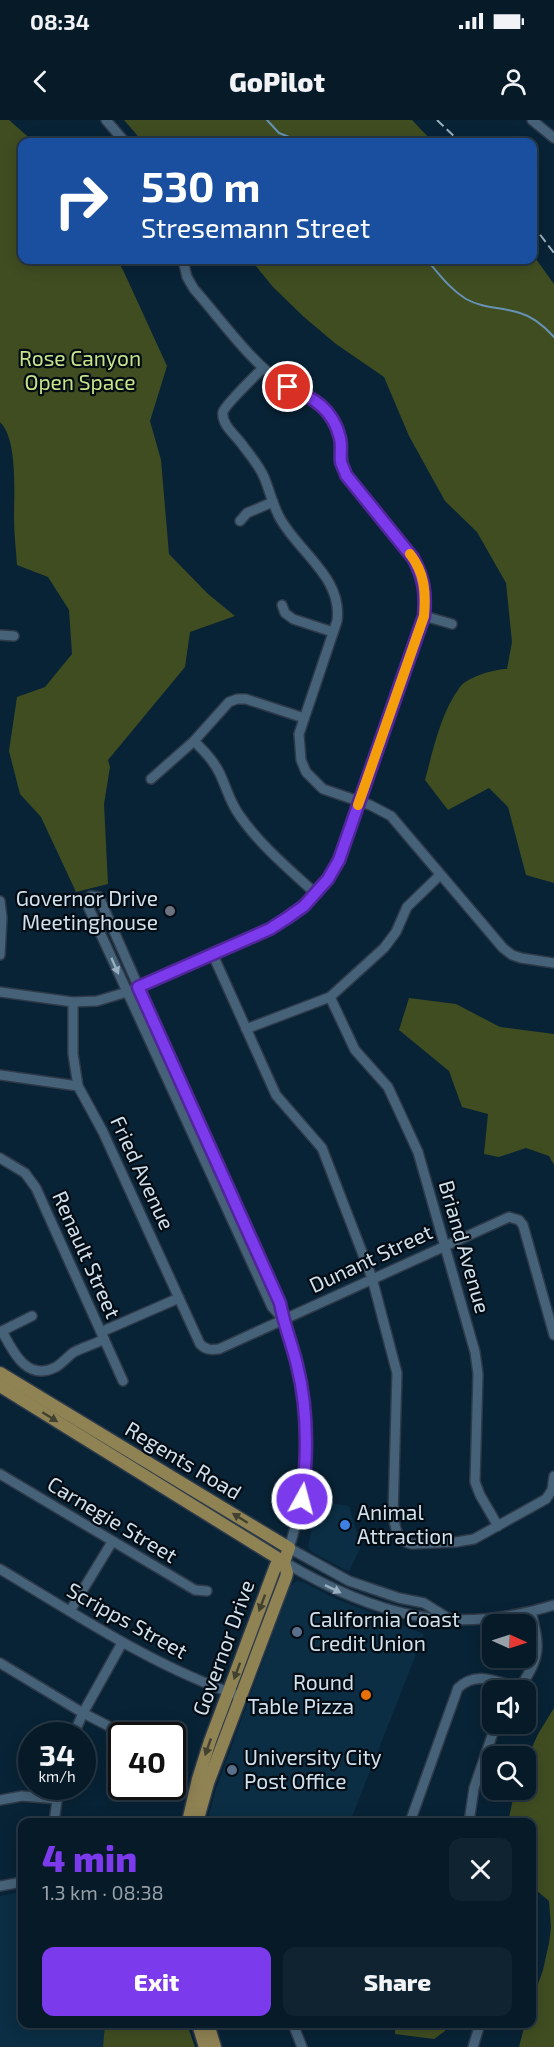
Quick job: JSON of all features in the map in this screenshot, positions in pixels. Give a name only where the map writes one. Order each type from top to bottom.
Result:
[{"type":"main road","name":"Regents Road","points":[[0,1372],[289,1548]]},
{"type":"main road","name":"Regents Road","points":[[0,1386],[284,1562]]},
{"type":"main road","name":"Governor Drive","points":[[198,1818],[276,1565],[284,1562],[289,1548]]},
{"type":"main road","name":"Governor Drive","points":[[189,1818],[198,1779],[235,1694]]},
{"type":"main road","points":[[199,2028],[205,2047]]},
{"type":"main road","points":[[209,2028],[215,2047]]},
{"type":"street","points":[[106,120],[122,138]]},
{"type":"street","points":[[532,120],[554,138]]},
{"type":"street","points":[[0,992],[73,1002],[96,1001],[127,992],[270,929],[304,906],[328,879],[339,860],[424,616],[426,590],[421,573],[413,558],[346,475],[341,462],[340,439],[334,421],[323,406],[310,396],[288,387],[263,368],[194,289],[187,277],[184,264]]},
{"type":"street","points":[[263,368],[226,406],[223,414],[225,424],[262,474],[281,520],[336,594],[338,610],[333,632],[298,734],[298,748],[306,772],[323,789],[382,810],[391,816],[512,955],[554,963]]},
{"type":"street","points":[[240,521],[247,513],[273,502]]},
{"type":"street","points":[[282,604],[285,613],[294,619],[333,632]]},
{"type":"street","points":[[424,616],[452,624]]},
{"type":"street","points":[[0,635],[14,636]]},
{"type":"street","points":[[151,779],[194,741],[229,702],[246,699],[304,718]]},
{"type":"street","points":[[194,741],[220,774],[231,803],[239,816],[255,836],[315,893]]},
{"type":"street","points":[[246,1029],[330,997],[384,948],[396,932],[407,907],[440,875]]},
{"type":"street","name":"Governor Drive","points":[[283,1319],[272,1307],[127,992],[87,902],[91,896],[99,897],[280,1303],[297,1363],[306,1426],[305,1475],[298,1520],[289,1548]]},
{"type":"street","points":[[0,906],[2,935],[0,955]]},
{"type":"street","points":[[213,955],[276,1095],[322,1148],[372,1278],[398,1373],[393,1514],[395,1529],[400,1538],[412,1544],[474,1539],[546,1499],[552,1490],[554,1476]]},
{"type":"street","name":"Briand Avenue","points":[[330,997],[356,1050],[388,1087],[418,1152],[475,1352],[478,1374],[475,1482],[498,1526]]},
{"type":"street","name":"Fried Avenue","points":[[73,1002],[74,1063],[78,1086],[103,1132],[200,1344],[210,1350]]},
{"type":"street","points":[[0,1075],[78,1086]]},
{"type":"street","name":"Renault Street","points":[[0,1158],[25,1173],[36,1188],[123,1381]]},
{"type":"street","name":"Dunant Street","points":[[210,1350],[219,1348],[503,1218],[514,1217],[523,1225],[549,1301]]},
{"type":"street","points":[[32,1316],[1,1331],[22,1364],[31,1369],[44,1371],[61,1364],[72,1353],[103,1336],[180,1298]]},
{"type":"street","points":[[549,1301],[554,1335]]},
{"type":"street","name":"Carnegie Street","points":[[0,1474],[195,1590],[207,1591]]},
{"type":"street","points":[[70,1611],[112,1542]]},
{"type":"street","name":"Regents Road","points":[[289,1548],[349,1581],[399,1598],[424,1603],[448,1618]]},
{"type":"street","name":"Regents Road","points":[[284,1562],[363,1603],[425,1618],[494,1619],[554,1605]]},
{"type":"street","name":"Scripps Street","points":[[0,1569],[122,1643],[235,1694]]},
{"type":"street","points":[[524,1680],[534,1664],[538,1650],[531,1612]]},
{"type":"street","points":[[79,1722],[122,1643]]},
{"type":"street","points":[[0,1663],[108,1726]]},
{"type":"street","points":[[411,1818],[458,1688],[467,1679],[479,1677],[489,1680]]},
{"type":"street","points":[[470,1818],[474,1788],[493,1734]]},
{"type":"street","points":[[0,1800],[18,1797]]},
{"type":"street","points":[[55,1818],[57,1800]]},
{"type":"street","points":[[0,1886],[18,1883]]},
{"type":"street","points":[[295,2028],[302,2047]]},
{"type":"street","points":[[473,2047],[479,2028]]},
{"type":"shaded area","points":[[318,1501],[349,1506],[361,1546],[349,1572],[312,1552],[308,1547]]},
{"type":"shaded area","points":[[296,1581],[303,1582],[334,1598],[424,1634],[352,1818],[208,1818],[216,1789],[290,1587]]},
{"type":"shaded area","points":[[18,1893],[18,2028],[105,2028],[103,2047],[0,2047],[0,1896]]},
{"type":"green space","name":"Rose Canyon Open Space","points":[[0,120],[9,120],[29,138],[18,138],[18,264],[119,264],[167,366],[150,421],[161,460],[169,554],[208,594],[235,616],[190,632],[185,667],[108,760],[110,767],[104,804],[108,884],[76,892],[41,817],[20,794],[9,751],[17,697],[45,687],[72,654],[69,610],[48,577],[17,565],[12,454],[6,430],[0,422]]},
{"type":"green space","points":[[124,120],[412,120],[429,138],[140,138]]},
{"type":"green space","points":[[537,261],[554,284],[554,883],[526,875],[508,807],[489,788],[448,810],[425,780],[443,720],[460,687],[482,674],[507,669],[512,642],[506,583],[477,532],[445,501],[409,436],[384,377],[336,344],[273,287],[254,264],[537,264]]},
{"type":"green space","points":[[409,998],[456,1004],[500,1027],[554,1034],[554,1165],[549,1156],[526,1148],[499,1157],[484,1154],[488,1114],[462,1107],[449,1071],[399,1030]]},
{"type":"green space","points":[[554,1708],[554,2047],[519,2047],[524,2028],[536,2028],[536,1990],[543,1970],[551,1927],[549,1901],[536,1890],[536,1818],[509,1818],[513,1800],[536,1800],[536,1746],[533,1746]]},
{"type":"green space","points":[[105,2028],[188,2028],[195,2047],[103,2047]]},
{"type":"green space","points":[[395,2028],[447,2028],[434,2039],[395,2034]]},
{"type":"waterway","points":[[267,120],[279,133],[292,138]]},
{"type":"waterway","points":[[431,264],[450,286],[466,299],[480,305],[513,311],[530,317],[554,337]]},
{"type":"railway","points":[[437,120],[456,138]]},
{"type":"railway","points":[[537,231],[554,253]]},
{"type":"slow traffic","points":[[358,805],[424,616],[426,590],[421,573],[410,554]]},
{"type":"place","name":"Governor Drive Meetinghouse","points":[[170,911]]},
{"type":"place","name":"Animal Attraction","points":[[345,1525]]},
{"type":"place","name":"California Coast Credit Union","points":[[297,1632]]},
{"type":"place","name":"Round Table Pizza","points":[[366,1695]]},
{"type":"place","name":"University City Post Office","points":[[232,1770]]},
{"type":"route","points":[[288,387],[310,396],[323,406],[334,421],[340,439],[341,462],[346,475],[413,558],[421,573],[426,590],[424,616],[339,860],[328,879],[304,906],[270,929],[138,987],[280,1303],[302,1384],[307,1449],[302,1499]]}]
